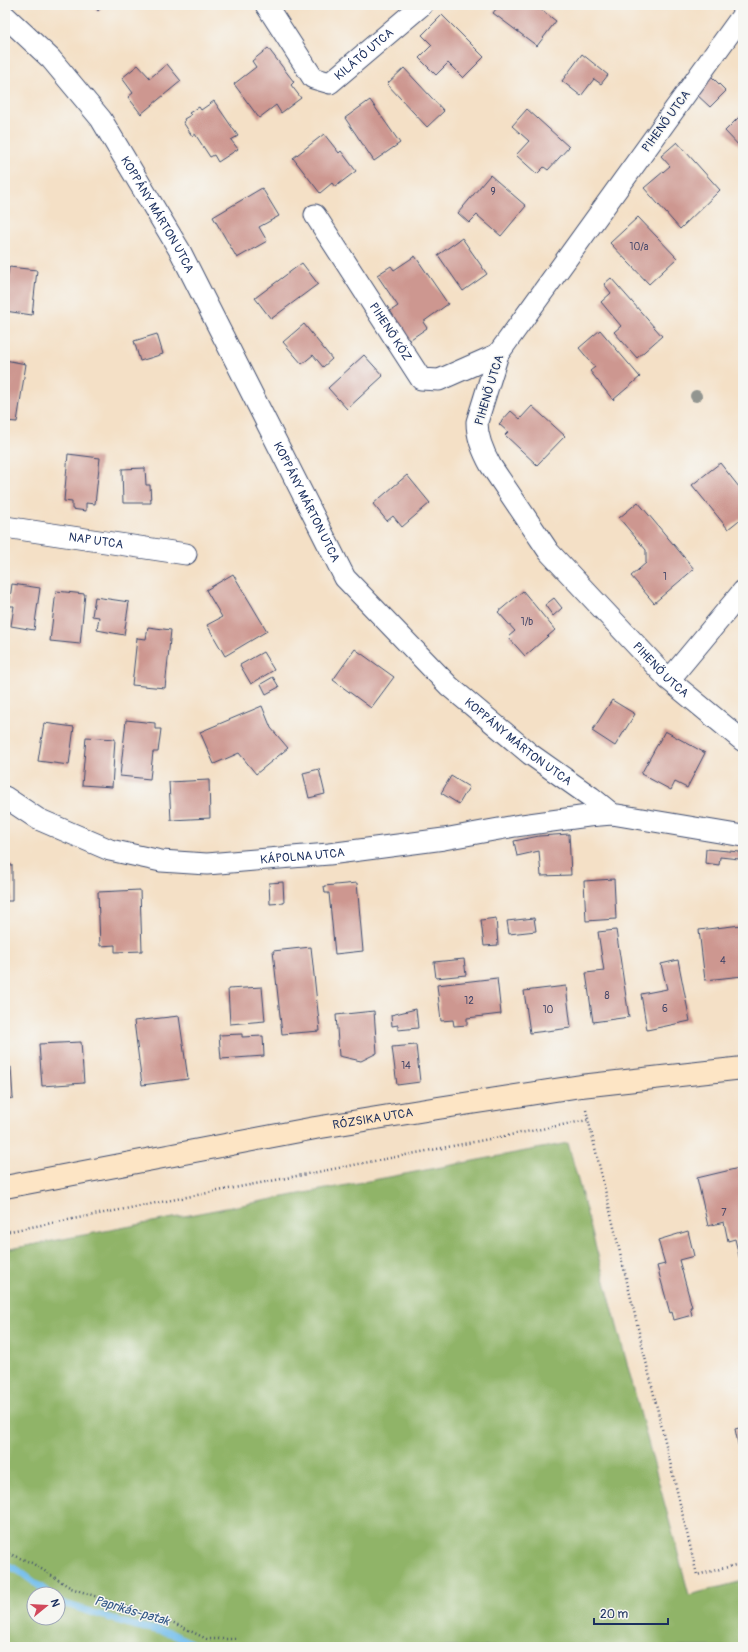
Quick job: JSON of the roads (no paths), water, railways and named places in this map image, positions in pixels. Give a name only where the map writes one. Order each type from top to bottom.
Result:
[{"type":"main road","name":"RÓZSIKA UTCA","points":[[5,1187],[315,1128],[581,1086],[743,1068]]},
{"type":"street","name":"KILÁTÓ UTCA","points":[[266,5],[313,78],[330,83],[422,5]]},
{"type":"street","name":"PIHENŐ UTCA","points":[[743,13],[498,354],[477,422],[477,433],[486,457],[549,552],[669,680],[743,741]]},
{"type":"street","name":"KOPPÁNY MÁRTON UTCA","points":[[5,16],[51,59],[101,119],[180,251],[345,578],[449,686],[530,754],[591,797],[612,814],[743,836]]},
{"type":"street","name":"PIHENŐ KÖZ","points":[[315,215],[421,379],[439,380],[498,354]]},
{"type":"street","name":"NAP UTCA","points":[[5,527],[186,554]]},
{"type":"street","points":[[669,680],[743,591]]},
{"type":"street","name":"KÁPOLNA UTCA","points":[[5,797],[38,819],[110,850],[161,862],[207,864],[329,854],[444,839],[516,826],[612,814]]},
{"type":"waterway","name":"Paprikás-patak","points":[[5,1564],[19,1571],[39,1586]]},
{"type":"waterway","name":"Paprikás-patak","points":[[66,1604],[132,1625],[170,1633],[199,1647]]}]
